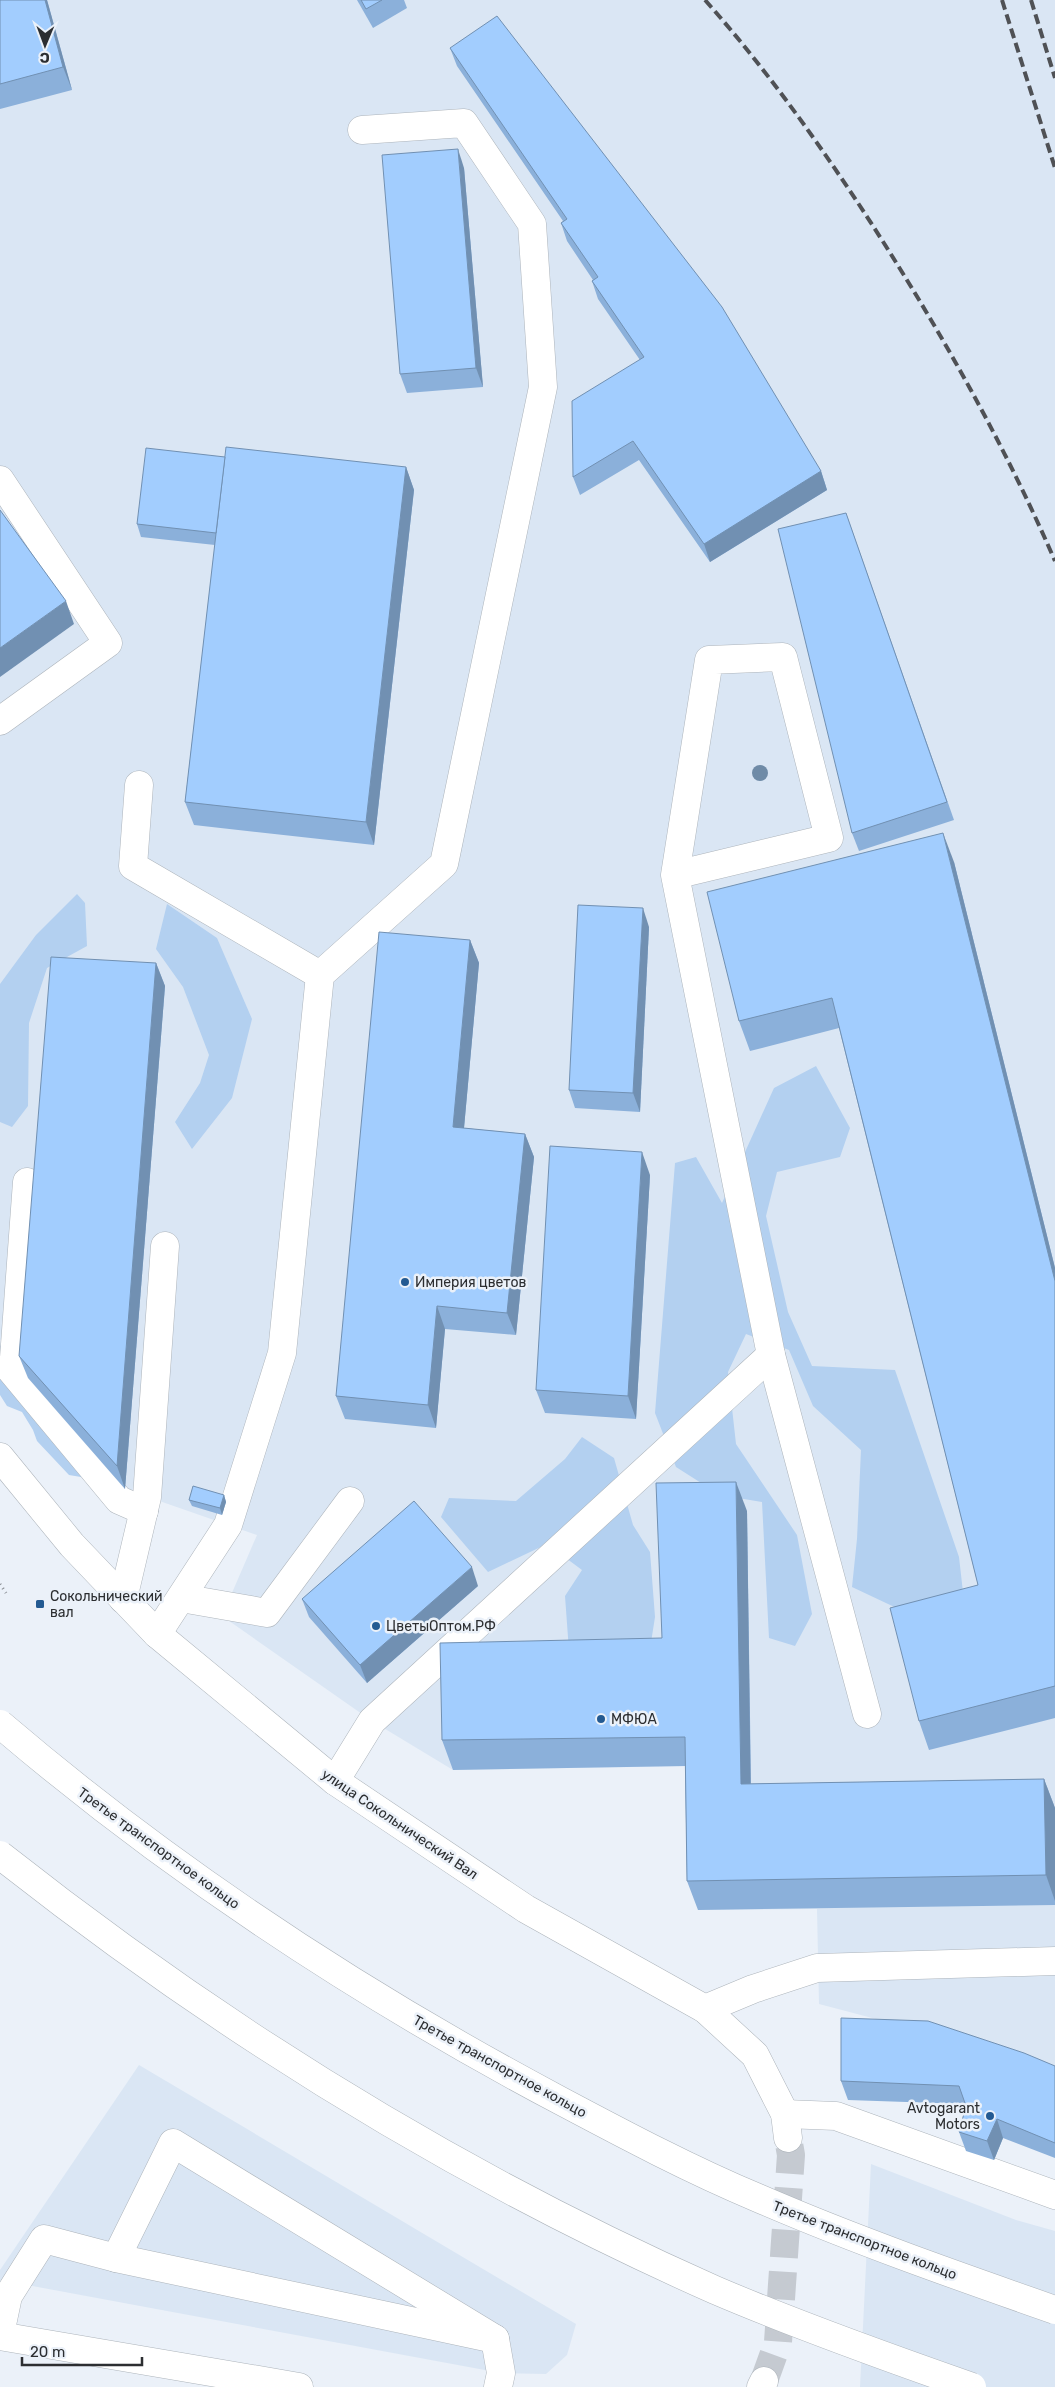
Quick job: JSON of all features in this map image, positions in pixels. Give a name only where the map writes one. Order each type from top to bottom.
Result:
[{"type":"main road","points":[[157,1634],[228,1525],[282,1353],[320,975],[444,864],[544,387],[532,224],[464,123],[362,130]]},
{"type":"main road","points":[[0,480],[108,643],[0,721]]},
{"type":"main road","points":[[676,875],[829,838],[783,657],[709,660],[676,875],[771,1355],[867,1714]]},
{"type":"main road","points":[[139,785],[133,866],[320,975]]},
{"type":"main road","points":[[27,1182],[14,1358],[10,1370],[119,1500],[144,1511]]},
{"type":"main road","points":[[123,1599],[147,1497],[165,1246]]},
{"type":"main road","points":[[334,1781],[372,1721],[771,1355]]},
{"type":"main road","name":"улица Сокольнический Вал","points":[[0,1457],[72,1545],[157,1634],[334,1781],[526,1909],[705,2009],[756,2054],[787,2126],[836,2116],[1055,2195]]},
{"type":"main road","points":[[181,1598],[267,1613],[350,1501]]},
{"type":"main road","name":"Третье транспортное кольцо","points":[[0,1724],[133,1832],[238,1906],[351,1981],[475,2056],[615,2130],[756,2198],[919,2262],[1055,2310]]},
{"type":"main road","points":[[0,1855],[73,1912],[181,1989],[298,2066],[425,2143],[570,2220],[716,2290],[884,2356],[972,2387]]},
{"type":"main road","points":[[705,2009],[753,1989],[817,1968],[1055,1961]]},
{"type":"main road","points":[[116,2258],[173,2143],[495,2339]]},
{"type":"main road","points":[[299,2387],[0,2335],[8,2296],[44,2239],[116,2258],[495,2339]]},
{"type":"main road","points":[[495,2339],[500,2373],[498,2387]]},
{"type":"path","points":[[0,1584],[6,1593],[0,1588]]},
{"type":"shaded area","points":[[0,0],[1055,0],[1055,2066],[819,2004],[817,1909],[698,1910],[695,1766],[453,1770],[372,1721],[222,1616],[257,1535],[125,1489],[0,1339]]},
{"type":"shaded area","points":[[77,894],[85,903],[87,946],[47,968],[29,1023],[28,1106],[12,1127],[0,1122],[0,984],[36,935]]},
{"type":"shaded area","points":[[167,904],[217,938],[252,1019],[232,1098],[192,1149],[175,1122],[200,1083],[209,1055],[183,987],[156,949]]},
{"type":"shaded area","points":[[816,1066],[850,1128],[840,1157],[777,1172],[766,1216],[788,1312],[812,1366],[895,1370],[959,1557],[964,1601],[922,1620],[852,1587],[857,1539],[861,1450],[813,1406],[789,1350],[746,1334],[728,1372],[736,1444],[797,1535],[812,1614],[795,1646],[769,1638],[762,1502],[720,1495],[676,1467],[655,1413],[675,1163],[696,1157],[722,1203],[774,1088]]},
{"type":"shaded area","points":[[0,1345],[93,1479],[69,1475],[37,1441],[33,1430],[22,1412],[7,1406],[0,1395]]},
{"type":"shaded area","points":[[582,1437],[614,1458],[633,1525],[650,1552],[655,1617],[650,1649],[569,1651],[565,1596],[582,1570],[547,1544],[488,1572],[441,1517],[449,1498],[516,1501],[565,1459]]},
{"type":"shaded area","points":[[139,2065],[576,2324],[567,2355],[546,2374],[501,2373],[0,2280],[0,2270]]},
{"type":"shaded area","points":[[871,2164],[1016,2220],[1055,2231],[1055,2387],[860,2387]]},
{"type":"building","points":[[0,0],[45,0],[63,67],[0,84]]},
{"type":"building","points":[[361,0],[382,0],[366,9]]},
{"type":"building","points":[[497,16],[722,307],[821,471],[704,544],[633,441],[573,477],[572,401],[644,357],[592,281],[598,277],[561,223],[567,219],[450,48]]},
{"type":"building","points":[[458,149],[476,368],[400,374],[382,155]]},
{"type":"building","points":[[226,447],[406,467],[366,822],[185,802]]},
{"type":"building","points":[[146,448],[225,457],[216,533],[137,524]]},
{"type":"building","points":[[0,510],[66,601],[0,648]]},
{"type":"building","points":[[846,513],[947,802],[852,833],[778,529]]},
{"type":"building","points":[[943,833],[1055,1281],[1055,1686],[919,1721],[890,1608],[978,1585],[832,998],[739,1021],[707,892]]},
{"type":"building","points":[[578,905],[643,908],[633,1093],[569,1090]]},
{"type":"building","points":[[379,932],[470,940],[453,1127],[525,1134],[507,1313],[437,1306],[428,1405],[336,1396]]},
{"type":"building","points":[[51,957],[156,963],[117,1466],[19,1356]]},
{"type":"building","points":[[550,1146],[642,1152],[628,1396],[536,1390]]},
{"type":"building","name":"МФЮА","points":[[736,1482],[741,1784],[1044,1779],[1046,1875],[687,1881],[685,1737],[442,1740],[440,1643],[662,1638],[656,1483]]},
{"type":"building","points":[[193,1486],[224,1495],[220,1508],[189,1500]]},
{"type":"building","points":[[414,1501],[472,1567],[360,1665],[302,1599]]},
{"type":"building","points":[[841,2018],[928,2021],[1024,2053],[1055,2066],[1055,2143],[997,2119],[987,2141],[959,2132],[966,2106],[959,2086],[841,2081]]},
{"type":"tunnel","points":[[764,2381],[778,2342],[791,2155],[788,2138]]},
{"type":"railway","points":[[705,0],[747,49],[805,126],[842,179],[914,292],[989,424],[1055,561]]},
{"type":"railway","points":[[1002,0],[1055,168]]},
{"type":"railway","points":[[1031,0],[1055,78]]},
{"type":"place","name":"Империя цветов","points":[[405,1282]]},
{"type":"place","name":"Сокольнический вал","points":[[40,1604]]},
{"type":"place","name":"ЦветыОптом.РФ","points":[[376,1626]]},
{"type":"place","name":"МФЮА","points":[[601,1719]]},
{"type":"place","name":"Avtogarant Motors","points":[[990,2116]]}]
